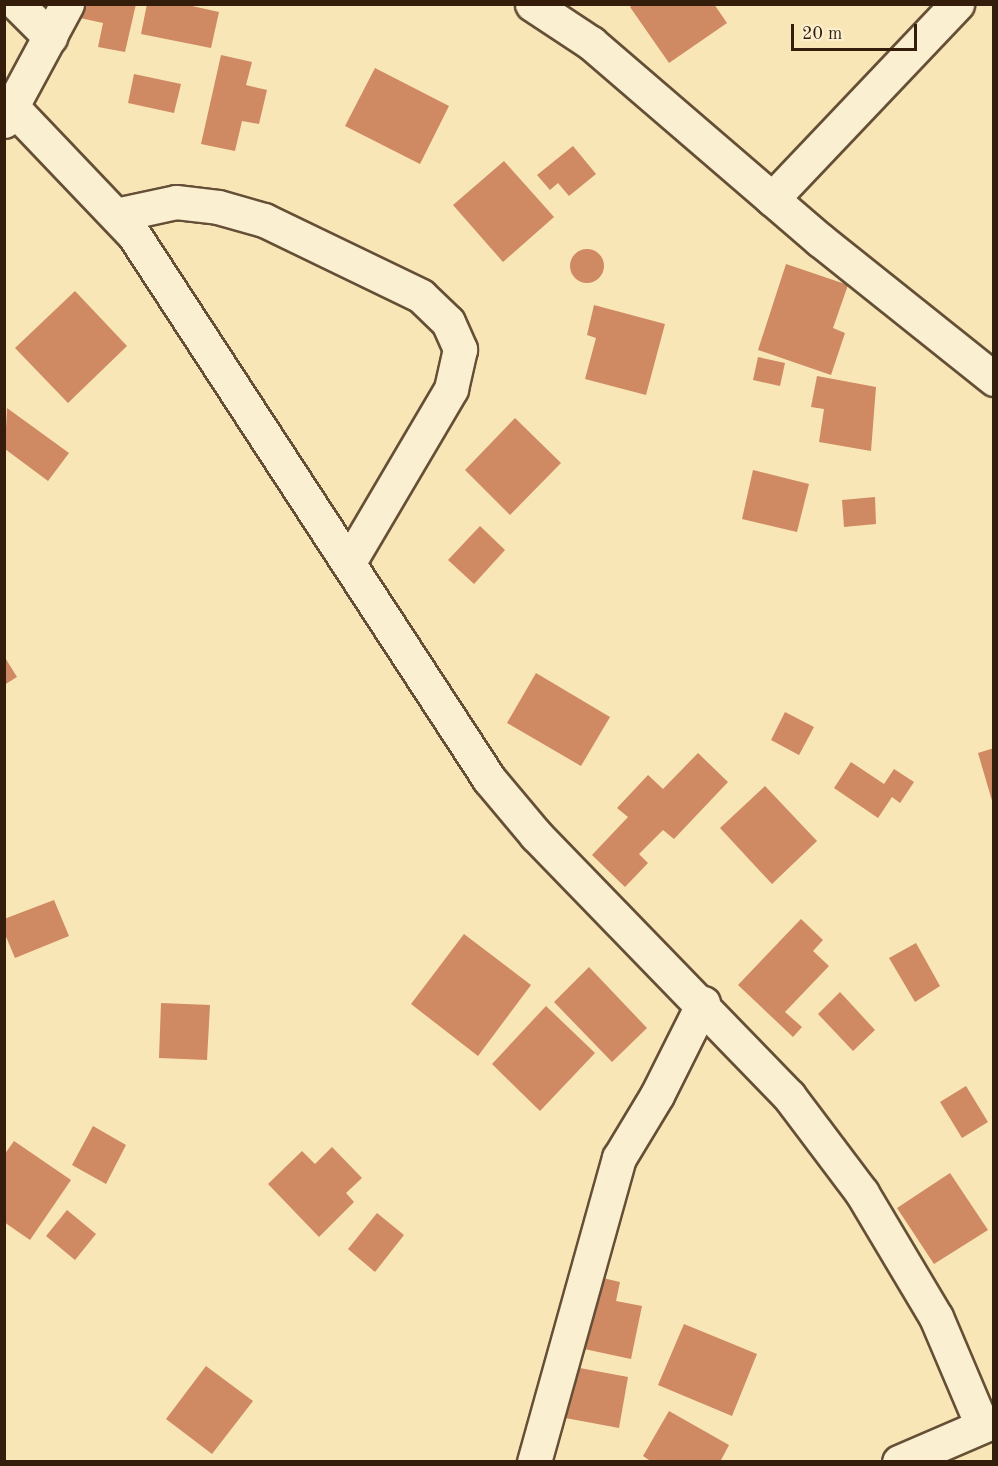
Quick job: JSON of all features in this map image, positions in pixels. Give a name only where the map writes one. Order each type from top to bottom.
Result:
[{"type":"street","points":[[17,4],[50,37]]},
{"type":"street","points":[[67,4],[9,115],[116,215],[349,562],[489,779],[536,835],[703,1003],[789,1096],[862,1193],[936,1317],[987,1422],[899,1461]]},
{"type":"street","points":[[532,4],[548,11],[591,43],[772,199],[993,379]]},
{"type":"street","points":[[772,199],[957,4]]},
{"type":"street","points":[[116,215],[176,202],[218,207],[264,220],[421,296],[448,322],[460,349],[451,388],[349,562]]},
{"type":"street","points":[[534,1461],[619,1158],[657,1095],[703,1003]]},
{"type":"building","points":[[83,4],[136,4],[125,52],[98,47],[103,23],[80,18]]},
{"type":"building","points":[[147,4],[183,4],[219,12],[211,48],[141,34]]},
{"type":"building","points":[[634,4],[714,4],[727,23],[669,63],[630,7]]},
{"type":"building","points":[[221,55],[252,62],[246,85],[267,90],[259,124],[242,121],[235,151],[201,144]]},
{"type":"building","points":[[375,68],[449,106],[420,164],[345,126]]},
{"type":"building","points":[[134,74],[181,84],[174,113],[128,103]]},
{"type":"building","points":[[573,146],[596,174],[569,196],[558,183],[550,190],[537,175]]},
{"type":"building","points":[[504,161],[554,217],[503,262],[453,205]]},
{"type":"building","points":[[587,249],[599,254],[604,266],[599,278],[587,283],[575,278],[570,266],[575,254]]},
{"type":"building","points":[[786,264],[848,285],[833,328],[845,333],[831,375],[758,350]]},
{"type":"building","points":[[75,291],[127,346],[68,403],[15,348]]},
{"type":"building","points":[[594,305],[665,324],[646,395],[585,379],[596,338],[587,335]]},
{"type":"building","points":[[758,357],[785,363],[780,386],[753,380]]},
{"type":"building","points":[[817,376],[876,387],[871,451],[819,442],[824,409],[811,407]]},
{"type":"building","points":[[7,408],[69,453],[48,481],[5,449]]},
{"type":"building","points":[[515,418],[561,463],[510,515],[465,470]]},
{"type":"building","points":[[753,470],[809,484],[797,532],[742,519]]},
{"type":"building","points":[[875,497],[876,524],[844,527],[842,500]]},
{"type":"building","points":[[480,526],[505,550],[474,584],[448,560]]},
{"type":"building","points":[[4,656],[17,677],[4,685]]},
{"type":"building","points":[[536,673],[610,717],[581,766],[507,723]]},
{"type":"building","points":[[785,712],[814,727],[799,755],[771,740]]},
{"type":"building","points":[[994,748],[994,804],[993,804],[978,753]]},
{"type":"building","points":[[698,753],[728,782],[674,839],[663,830],[639,854],[648,863],[625,887],[592,855],[628,817],[617,808],[648,775],[663,789]]},
{"type":"building","points":[[851,762],[884,784],[894,769],[914,782],[900,803],[892,797],[878,818],[834,788]]},
{"type":"building","points":[[765,786],[817,841],[772,884],[720,828]]},
{"type":"building","points":[[54,900],[69,936],[15,958],[4,932],[4,919]]},
{"type":"building","points":[[801,919],[823,940],[813,951],[829,966],[785,1012],[802,1027],[793,1037],[738,985]]},
{"type":"building","points":[[464,934],[531,985],[478,1056],[411,1004]]},
{"type":"building","points":[[916,943],[940,986],[915,1002],[889,958]]},
{"type":"building","points":[[589,967],[647,1028],[612,1062],[554,1002]]},
{"type":"building","points":[[840,992],[875,1030],[853,1051],[818,1014]]},
{"type":"building","points":[[161,1003],[210,1005],[207,1060],[159,1058]]},
{"type":"building","points":[[546,1006],[595,1053],[540,1111],[492,1064]]},
{"type":"building","points":[[966,1086],[988,1122],[962,1138],[940,1102]]},
{"type":"building","points":[[93,1126],[126,1145],[106,1184],[72,1165]]},
{"type":"building","points":[[14,1141],[71,1180],[30,1240],[4,1222],[4,1155]]},
{"type":"building","points":[[332,1147],[362,1178],[346,1193],[354,1202],[319,1237],[268,1184],[302,1151],[315,1164]]},
{"type":"building","points":[[950,1173],[988,1230],[934,1264],[897,1208]]},
{"type":"building","points":[[67,1210],[96,1234],[75,1260],[46,1236]]},
{"type":"building","points":[[377,1213],[404,1235],[375,1272],[348,1249]]},
{"type":"building","points":[[590,1275],[620,1282],[616,1301],[642,1306],[631,1359],[575,1347]]},
{"type":"building","points":[[684,1324],[757,1354],[732,1416],[658,1385]]},
{"type":"building","points":[[206,1366],[253,1401],[212,1454],[166,1419]]},
{"type":"building","points":[[569,1366],[628,1377],[619,1428],[560,1417]]},
{"type":"building","points":[[669,1411],[729,1445],[720,1462],[652,1462],[643,1456]]}]
